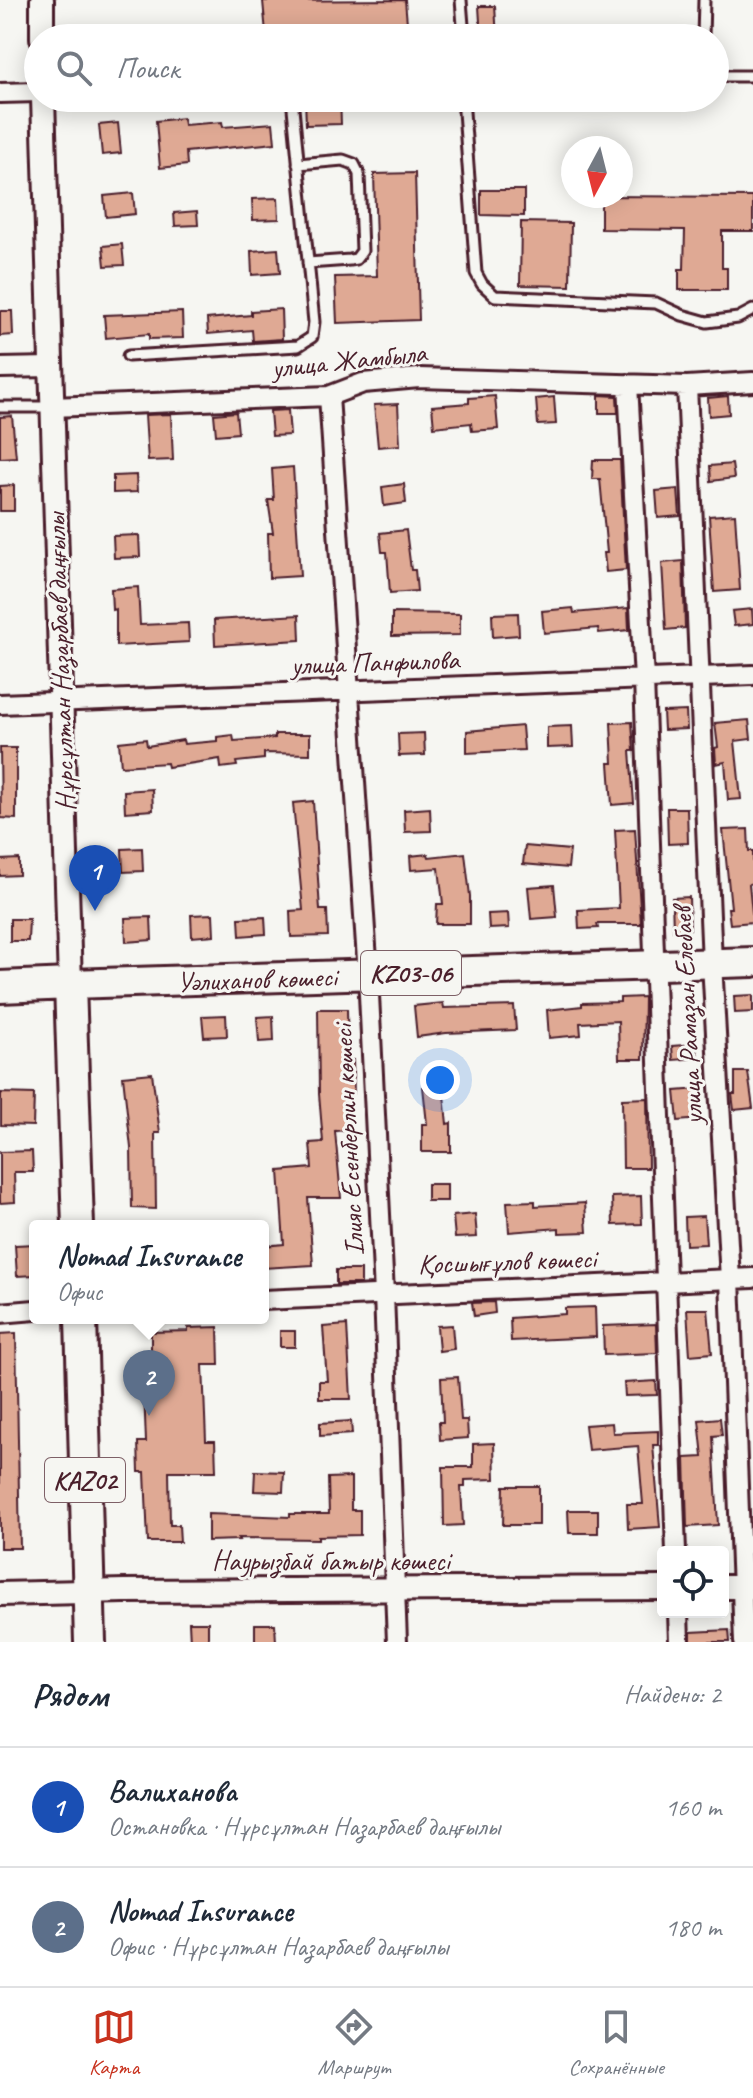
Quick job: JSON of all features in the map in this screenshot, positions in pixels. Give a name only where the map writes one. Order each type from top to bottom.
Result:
[{"type":"highway","name":"Уәлиханов көшесі","points":[[0,987],[70,984]]},
{"type":"highway","name":"Нұрсұлтан Назарбаев даңғылы","points":[[70,984],[78,1220]]},
{"type":"highway","name":"KАZ02","points":[[81,1324],[90,1642]]},
{"type":"main road","name":"Уәлиханов көшесі","points":[[70,984],[753,962]]},
{"type":"street","points":[[42,0],[42,24]]},
{"type":"street","points":[[0,93],[24,92]]},
{"type":"street","name":"Нұрсұлтан Назарбаев даңғылы","points":[[43,112],[70,984]]},
{"type":"street","points":[[0,368],[51,367]]},
{"type":"street","name":"улица Жамбыла","points":[[52,407],[329,396],[363,383],[419,378],[687,386],[753,382]]},
{"type":"street","name":"улица Рамазан Елебаев","points":[[628,384],[644,680],[676,1546]]},
{"type":"street","name":"улица Рамазан Елебаев","points":[[687,386],[712,963],[730,1279],[744,1642]]},
{"type":"street","name":"Ілияс Есенберлин көшесі","points":[[329,396],[368,975],[397,1642]]},
{"type":"street","name":"улица Панфилова","points":[[0,704],[753,675]]},
{"type":"street","name":"Қосшығұлов көшесі","points":[[269,1300],[753,1278]]},
{"type":"street","points":[[0,1313],[29,1311]]},
{"type":"street","name":"Наурызбай батыр көшесі","points":[[0,1594],[657,1588]]},
{"type":"street","points":[[678,1618],[679,1642]]},
{"type":"lane","points":[[461,0],[463,24]]},
{"type":"lane","points":[[703,24],[704,0]]},
{"type":"lane","points":[[729,76],[753,76]]},
{"type":"lane","points":[[128,356],[298,346],[312,337],[314,330],[293,112]]},
{"type":"lane","points":[[464,112],[476,273],[495,296],[656,303],[707,322],[738,318],[753,310]]},
{"type":"lane","points":[[298,164],[343,160],[354,164],[359,174],[362,251],[356,259],[308,263]]},
{"type":"lane","name":"улица Жамбыла","points":[[0,407],[52,407]]},
{"type":"building","points":[[405,0],[407,23],[265,24],[263,1]]},
{"type":"building","points":[[479,6],[495,6],[496,24],[480,24]]},
{"type":"building","points":[[306,112],[341,112],[341,124],[306,125]]},
{"type":"building","points":[[183,118],[184,125],[222,122],[223,127],[273,123],[275,143],[186,152],[187,165],[160,168],[156,121]]},
{"type":"building","points":[[118,123],[121,153],[102,155],[99,125]]},
{"type":"building","points":[[415,173],[419,320],[337,323],[335,277],[377,276],[374,174]]},
{"type":"building","points":[[481,190],[524,190],[524,216],[481,215]]},
{"type":"building","points":[[133,193],[135,214],[106,217],[104,196]]},
{"type":"building","points":[[633,196],[753,197],[753,231],[722,231],[722,268],[727,268],[727,290],[679,290],[679,269],[684,269],[685,230],[601,229],[601,208],[633,208]]},
{"type":"building","points":[[278,198],[279,219],[253,220],[252,199]]},
{"type":"building","points":[[197,211],[198,225],[175,226],[174,213]]},
{"type":"building","points":[[521,222],[571,223],[570,286],[520,285]]},
{"type":"building","points":[[122,244],[124,265],[105,266],[103,246]]},
{"type":"building","points":[[278,249],[280,273],[252,275],[251,251]]},
{"type":"building","points":[[281,309],[282,339],[253,341],[252,330],[208,334],[207,319]]},
{"type":"building","points":[[0,311],[12,311],[13,335],[0,336]]},
{"type":"building","points":[[182,312],[183,338],[149,339],[149,334],[106,338],[104,315]]},
{"type":"building","points":[[599,395],[617,396],[618,413],[599,413]]},
{"type":"building","points":[[495,396],[498,429],[472,431],[471,423],[434,427],[432,406],[469,403],[469,398]]},
{"type":"building","points":[[728,396],[729,414],[709,416],[708,398]]},
{"type":"building","points":[[554,397],[556,424],[538,425],[536,399]]},
{"type":"building","points":[[398,404],[400,445],[378,447],[374,405]]},
{"type":"building","points":[[288,410],[290,435],[272,436],[270,411]]},
{"type":"building","points":[[236,412],[238,433],[216,435],[214,414]]},
{"type":"building","points":[[171,414],[173,460],[148,461],[145,415]]},
{"type":"building","points":[[12,416],[16,457],[0,458],[0,417]]},
{"type":"building","points":[[593,460],[620,460],[626,570],[606,572],[600,479],[592,479]]},
{"type":"building","points":[[732,464],[734,478],[711,481],[710,466]]},
{"type":"building","points":[[293,467],[300,576],[269,578],[268,533],[273,533],[268,500],[274,500],[272,469]]},
{"type":"building","points":[[136,475],[137,492],[113,493],[113,476]]},
{"type":"building","points":[[404,484],[406,503],[384,506],[382,487]]},
{"type":"building","points":[[14,485],[14,511],[0,511],[0,486]]},
{"type":"building","points":[[678,489],[680,516],[658,518],[656,491]]},
{"type":"building","points":[[735,514],[740,590],[714,592],[709,516]]},
{"type":"building","points":[[406,530],[417,591],[390,593],[387,552],[382,552],[380,533]]},
{"type":"building","points":[[139,535],[140,557],[114,558],[113,536]]},
{"type":"building","points":[[683,561],[685,628],[666,630],[662,563]]},
{"type":"building","points":[[138,587],[140,625],[188,623],[189,642],[116,646],[116,609],[112,610],[111,589]]},
{"type":"building","points":[[573,608],[574,613],[628,608],[629,630],[599,633],[598,628],[544,633],[542,611]]},
{"type":"building","points":[[752,609],[753,624],[734,626],[732,611]]},
{"type":"building","points":[[392,613],[460,614],[460,635],[392,636]]},
{"type":"building","points":[[518,613],[519,635],[493,637],[492,614]]},
{"type":"building","points":[[299,615],[300,640],[215,645],[214,620]]},
{"type":"building","points":[[686,711],[687,729],[664,730],[663,712]]},
{"type":"building","points":[[749,720],[751,739],[735,741],[741,799],[728,800],[725,762],[716,764],[715,748],[718,747],[715,723]]},
{"type":"building","points":[[632,722],[634,751],[630,751],[634,803],[612,805],[609,763],[613,763],[611,723]]},
{"type":"building","points":[[522,726],[524,750],[467,753],[467,731]]},
{"type":"building","points":[[572,726],[573,747],[547,748],[547,727]]},
{"type":"building","points":[[424,733],[425,755],[399,756],[398,734]]},
{"type":"building","points":[[275,734],[310,734],[310,754],[264,753],[264,759],[236,762],[237,766],[221,768],[220,759],[168,767],[167,763],[121,766],[119,742],[146,739],[147,746],[183,740],[184,744],[217,741],[217,737],[233,735],[234,741],[275,738]]},
{"type":"building","points":[[0,748],[16,748],[16,819],[1,818]]},
{"type":"building","points":[[152,789],[153,810],[125,812],[124,791]]},
{"type":"building","points":[[313,801],[320,910],[327,910],[328,936],[291,937],[290,911],[303,910],[293,803]]},
{"type":"building","points":[[430,808],[431,831],[405,832],[404,810]]},
{"type":"building","points":[[667,808],[687,808],[688,843],[668,844]]},
{"type":"building","points":[[635,829],[641,924],[597,924],[598,928],[579,929],[578,910],[619,908],[615,830]]},
{"type":"building","points":[[748,829],[749,851],[753,851],[753,883],[749,884],[753,922],[730,924],[723,830]]},
{"type":"building","points":[[525,846],[570,850],[568,868],[523,864]]},
{"type":"building","points":[[142,848],[143,871],[123,872],[122,849]]},
{"type":"building","points":[[465,853],[470,924],[436,924],[437,904],[443,904],[439,868],[411,870],[410,856]]},
{"type":"building","points":[[19,859],[19,875],[0,876],[0,860]]},
{"type":"building","points":[[554,885],[557,917],[531,919],[528,887]]},
{"type":"building","points":[[689,897],[690,929],[673,930],[672,898]]},
{"type":"building","points":[[508,913],[509,928],[489,929],[488,914]]},
{"type":"building","points":[[213,914],[214,935],[192,937],[191,915]]},
{"type":"building","points":[[151,917],[152,940],[126,942],[125,918]]},
{"type":"building","points":[[265,917],[266,934],[240,936],[239,918]]},
{"type":"building","points":[[10,919],[29,919],[28,941],[10,941]]},
{"type":"building","points":[[753,995],[753,1012],[735,1013],[734,996]]},
{"type":"building","points":[[644,997],[643,1059],[619,1059],[618,1021],[580,1023],[581,1035],[549,1038],[547,1010]]},
{"type":"building","points":[[443,1003],[444,1008],[514,1006],[516,1030],[417,1037],[414,1006]]},
{"type":"building","points":[[318,1009],[347,1009],[348,1060],[353,1060],[354,1093],[346,1094],[348,1130],[335,1131],[341,1198],[308,1198],[313,1265],[269,1268],[269,1245],[284,1244],[279,1171],[312,1168],[310,1143],[323,1142]]},
{"type":"building","points":[[226,1015],[227,1036],[204,1037],[202,1016]]},
{"type":"building","points":[[273,1016],[274,1041],[259,1042],[257,1017]]},
{"type":"building","points":[[696,1044],[698,1058],[673,1060],[672,1046]]},
{"type":"building","points":[[735,1072],[748,1072],[753,1108],[734,1110],[732,1094],[735,1094]]},
{"type":"building","points":[[152,1073],[160,1133],[155,1133],[156,1209],[132,1208],[131,1148],[123,1076]]},
{"type":"building","points":[[443,1085],[447,1124],[451,1123],[451,1152],[422,1152],[422,1124],[427,1124],[423,1087]]},
{"type":"building","points":[[699,1089],[701,1119],[678,1121],[675,1091]]},
{"type":"building","points":[[1,1093],[34,1094],[33,1126],[1,1125]]},
{"type":"building","points":[[647,1098],[648,1168],[623,1168],[622,1099]]},
{"type":"building","points":[[32,1151],[33,1172],[14,1172],[15,1202],[0,1203],[0,1152]]},
{"type":"building","points":[[427,1184],[447,1184],[447,1201],[427,1201]]},
{"type":"building","points":[[641,1196],[642,1224],[613,1225],[612,1197]]},
{"type":"building","points":[[535,1201],[535,1206],[585,1203],[587,1232],[559,1233],[559,1228],[509,1232],[507,1202]]},
{"type":"building","points":[[475,1214],[477,1237],[455,1238],[453,1216]]},
{"type":"building","points":[[704,1216],[706,1244],[686,1245],[685,1217]]},
{"type":"building","points":[[29,1244],[29,1275],[17,1276],[15,1245]]},
{"type":"building","points":[[336,1270],[361,1270],[361,1284],[336,1284]]},
{"type":"building","points":[[494,1302],[495,1313],[474,1316],[472,1303]]},
{"type":"building","points":[[595,1307],[596,1337],[511,1341],[510,1318],[565,1314],[565,1308]]},
{"type":"building","points":[[687,1309],[708,1309],[712,1353],[690,1355]]},
{"type":"building","points":[[656,1324],[657,1353],[604,1355],[603,1326]]},
{"type":"building","points":[[347,1325],[351,1399],[319,1399],[319,1381],[327,1381],[323,1327]]},
{"type":"building","points":[[452,1325],[454,1349],[439,1351],[437,1326]]},
{"type":"building","points":[[218,1327],[219,1365],[203,1365],[206,1441],[215,1441],[216,1471],[169,1471],[170,1525],[179,1525],[180,1542],[148,1542],[145,1472],[139,1472],[138,1442],[146,1442],[144,1390],[151,1389],[151,1332]]},
{"type":"building","points":[[280,1331],[295,1331],[295,1347],[280,1347]]},
{"type":"building","points":[[16,1333],[20,1548],[0,1548],[0,1334]]},
{"type":"building","points":[[458,1377],[461,1420],[467,1420],[468,1438],[440,1440],[439,1422],[443,1422],[441,1378]]},
{"type":"building","points":[[656,1381],[657,1395],[625,1396],[624,1383]]},
{"type":"building","points":[[720,1418],[722,1435],[713,1436],[718,1525],[687,1527],[685,1458],[703,1457],[699,1420]]},
{"type":"building","points":[[351,1421],[352,1434],[320,1436],[320,1423]]},
{"type":"building","points":[[612,1423],[613,1433],[658,1431],[658,1445],[653,1445],[660,1527],[628,1529],[627,1504],[643,1504],[638,1446],[588,1450],[585,1425]]},
{"type":"building","points":[[494,1443],[495,1479],[465,1480],[465,1487],[461,1487],[463,1525],[444,1526],[443,1467],[473,1467],[473,1444]]},
{"type":"building","points":[[255,1471],[284,1472],[283,1492],[254,1491]]},
{"type":"building","points":[[351,1477],[351,1510],[360,1510],[360,1535],[208,1541],[208,1514],[290,1517],[290,1514],[329,1514],[328,1478]]},
{"type":"building","points":[[504,1486],[539,1486],[539,1525],[503,1525]]},
{"type":"building","points":[[568,1510],[598,1510],[598,1533],[569,1533]]},
{"type":"building","points":[[189,1622],[208,1622],[208,1642],[190,1642]]},
{"type":"building","points":[[255,1624],[275,1624],[276,1642],[255,1642]]},
{"type":"building","points":[[729,1630],[730,1642],[691,1642],[691,1632]]},
{"type":"place","name":"Валиханова","points":[[95,911]]},
{"type":"place","name":"Nomad Insurance","points":[[149,1416]]}]
